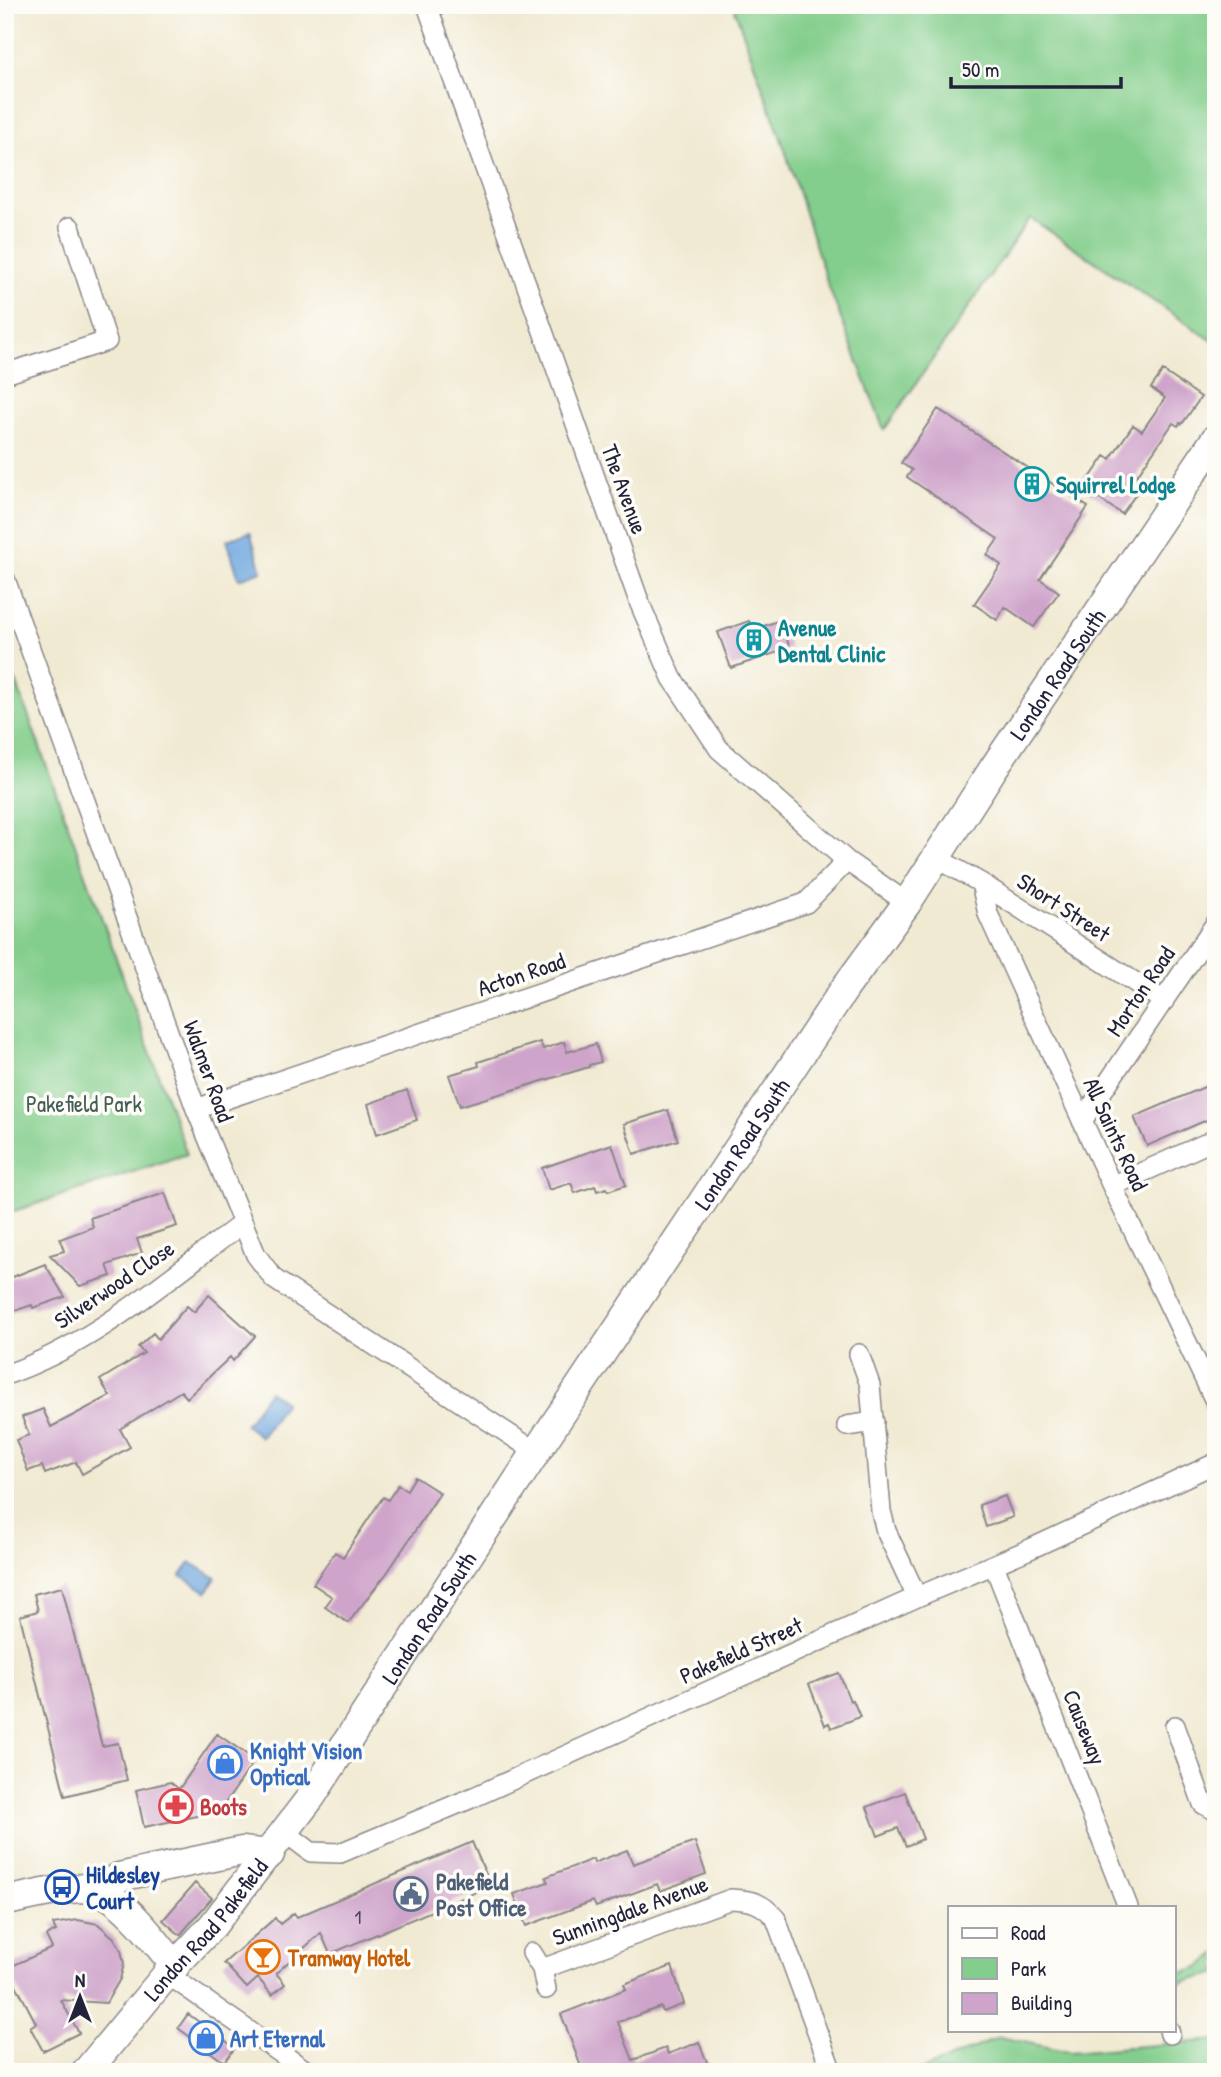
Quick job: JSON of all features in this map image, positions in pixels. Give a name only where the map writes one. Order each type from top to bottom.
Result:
[{"type":"main road","name":"London Road South","points":[[278,1843],[845,988],[907,904],[993,769],[1216,438]]},
{"type":"main road","points":[[100,1891],[119,1877],[278,1843]]},
{"type":"main road","name":"London Road Pakefield","points":[[86,2072],[171,1970],[213,1925],[278,1843]]},
{"type":"main road","points":[[5,1901],[55,1891],[90,1888],[100,1891],[136,1918],[171,1970]]},
{"type":"street","name":"The Avenue","points":[[427,5],[640,604],[672,678],[719,748],[847,861],[907,904]]},
{"type":"street","points":[[5,374],[107,341],[70,227]]},
{"type":"street","name":"Walmer Road","points":[[5,579],[196,1109],[256,1255],[274,1279],[536,1452]]},
{"type":"street","name":"Short Street","points":[[937,858],[981,883],[1164,1001]]},
{"type":"street","name":"Acton Road","points":[[196,1109],[806,903],[847,861]]},
{"type":"street","name":"All Saints Road","points":[[981,883],[988,914],[1112,1186],[1216,1403]]},
{"type":"street","name":"Morton Road","points":[[1082,1121],[1216,923]]},
{"type":"street","points":[[1112,1186],[1216,1139]]},
{"type":"street","name":"Silverwood Close","points":[[5,1375],[33,1365],[100,1328],[243,1223]]},
{"type":"street","points":[[859,1354],[870,1385],[881,1511],[886,1531],[917,1597]]},
{"type":"street","points":[[847,1426],[873,1422]]},
{"type":"street","name":"Pakefield Street","points":[[278,1843],[311,1852],[340,1853],[474,1797],[1216,1463]]},
{"type":"street","name":"Causeway","points":[[994,1565],[1128,1906]]},
{"type":"street","points":[[1175,1726],[1203,1804],[1216,1811]]},
{"type":"street","name":"Sunningdale Avenue","points":[[546,1989],[537,1961],[731,1899],[750,1899],[766,1907],[776,1919],[830,2071]]},
{"type":"street","points":[[171,1970],[309,2072]]},
{"type":"green space","points":[[733,5],[1207,5],[1216,25],[1216,343],[1030,218],[884,430],[828,285],[784,147]]},
{"type":"green space","name":"Pakefield Park","points":[[5,651],[187,1154],[5,1214]]},
{"type":"green space","points":[[1216,1954],[1216,1974],[1176,1984],[1176,1975],[1201,1966]]},
{"type":"green space","points":[[1000,2037],[1070,2052],[1216,2040],[1216,2072],[918,2072]]},
{"type":"water","points":[[250,532],[262,571],[239,579],[227,540]]},
{"type":"water","points":[[269,1391],[285,1402],[261,1437],[245,1425]]},
{"type":"water","points":[[190,1562],[216,1578],[207,1592],[181,1576]]},
{"type":"building","points":[[1163,371],[1201,397],[1182,424],[1178,426],[1173,423],[1136,477],[1144,482],[1122,514],[1083,488],[1105,456],[1110,459],[1133,425],[1142,431],[1165,398],[1151,388]]},
{"type":"building","name":"Squirrel Lodge","points":[[938,409],[1088,507],[1040,579],[1059,592],[1034,627],[1005,607],[997,620],[974,604],[1001,565],[987,555],[998,539],[907,477],[912,470],[901,463]]},
{"type":"building","name":"Avenue Dental Clinic","points":[[780,620],[790,648],[731,668],[718,632],[749,621],[753,630]]},
{"type":"building","points":[[540,1042],[543,1049],[564,1042],[567,1052],[596,1044],[601,1062],[460,1106],[449,1075],[479,1066],[478,1062]]},
{"type":"building","points":[[1216,1082],[1216,1116],[1147,1146],[1134,1117]]},
{"type":"building","points":[[407,1090],[417,1120],[377,1134],[368,1104]]},
{"type":"building","points":[[668,1110],[678,1140],[634,1154],[624,1124]]},
{"type":"building","points":[[612,1144],[626,1185],[608,1191],[607,1188],[597,1191],[595,1186],[575,1193],[571,1183],[549,1190],[542,1168]]},
{"type":"building","points":[[165,1193],[177,1226],[137,1239],[142,1253],[107,1265],[111,1276],[80,1286],[50,1255],[64,1251],[60,1239],[93,1227],[90,1218]]},
{"type":"building","points":[[45,1264],[65,1297],[5,1314],[5,1280]]},
{"type":"building","points":[[209,1295],[255,1336],[233,1361],[230,1357],[187,1398],[181,1391],[120,1429],[130,1447],[82,1474],[76,1462],[45,1474],[42,1466],[28,1471],[16,1440],[29,1435],[22,1417],[43,1409],[51,1427],[110,1396],[100,1380],[144,1353],[138,1347],[153,1333],[158,1339],[187,1306],[194,1312]]},
{"type":"building","points":[[415,1477],[440,1493],[387,1573],[348,1623],[325,1607],[332,1597],[313,1584],[335,1552],[343,1557],[383,1497],[388,1500],[398,1485],[407,1490]]},
{"type":"building","points":[[1005,1496],[1013,1517],[986,1527],[979,1505]]},
{"type":"building","points":[[62,1587],[102,1746],[118,1743],[127,1780],[65,1796],[20,1616],[38,1611],[34,1594]]},
{"type":"building","points":[[839,1673],[850,1701],[853,1700],[860,1717],[831,1728],[829,1723],[825,1725],[809,1684]]},
{"type":"building","points":[[217,1734],[255,1760],[220,1811],[144,1827],[136,1790],[170,1782],[179,1789]]},
{"type":"building","points":[[905,1792],[923,1839],[906,1846],[898,1828],[878,1836],[867,1807]]},
{"type":"building","points":[[472,1842],[491,1886],[330,1954],[321,1933],[276,1973],[285,1984],[272,1995],[258,1978],[247,1988],[224,1963],[275,1918],[280,1924],[294,1913],[297,1917]]},
{"type":"building","points":[[695,1842],[706,1874],[660,1891],[657,1884],[596,1907],[593,1901],[526,1926],[514,1894],[548,1882],[546,1877],[593,1859],[594,1863],[627,1850],[633,1864]]},
{"type":"building","points":[[195,1883],[212,1898],[180,1935],[163,1920]]},
{"type":"building","points":[[78,1920],[98,1924],[114,1938],[121,1950],[124,1964],[120,1979],[106,2003],[61,2000],[79,2033],[43,2051],[30,2027],[36,2023],[7,1968],[52,1948],[46,1936],[56,1931],[53,1924]]},
{"type":"building","points":[[672,1966],[684,2004],[663,2012],[661,2007],[618,2022],[633,2060],[666,2048],[668,2054],[699,2042],[711,2072],[583,2072],[561,2014],[626,1989],[624,1984]]},
{"type":"building","name":"Art Eternal","points":[[188,2014],[235,2048],[224,2062],[178,2028]]},
{"type":"place","name":"Squirrel Lodge","points":[[1032,484]]},
{"type":"place","name":"Avenue Dental Clinic","points":[[754,640]]},
{"type":"place","name":"Knight Vision Optical","points":[[225,1763]]},
{"type":"place","name":"Boots","points":[[176,1806]]},
{"type":"place","name":"Hildesley Court","points":[[62,1887]]},
{"type":"place","name":"Pakefield Post Office","points":[[411,1894]]},
{"type":"place","name":"Tramway Hotel","points":[[263,1957]]},
{"type":"place","name":"Art Eternal","points":[[206,2038]]}]
